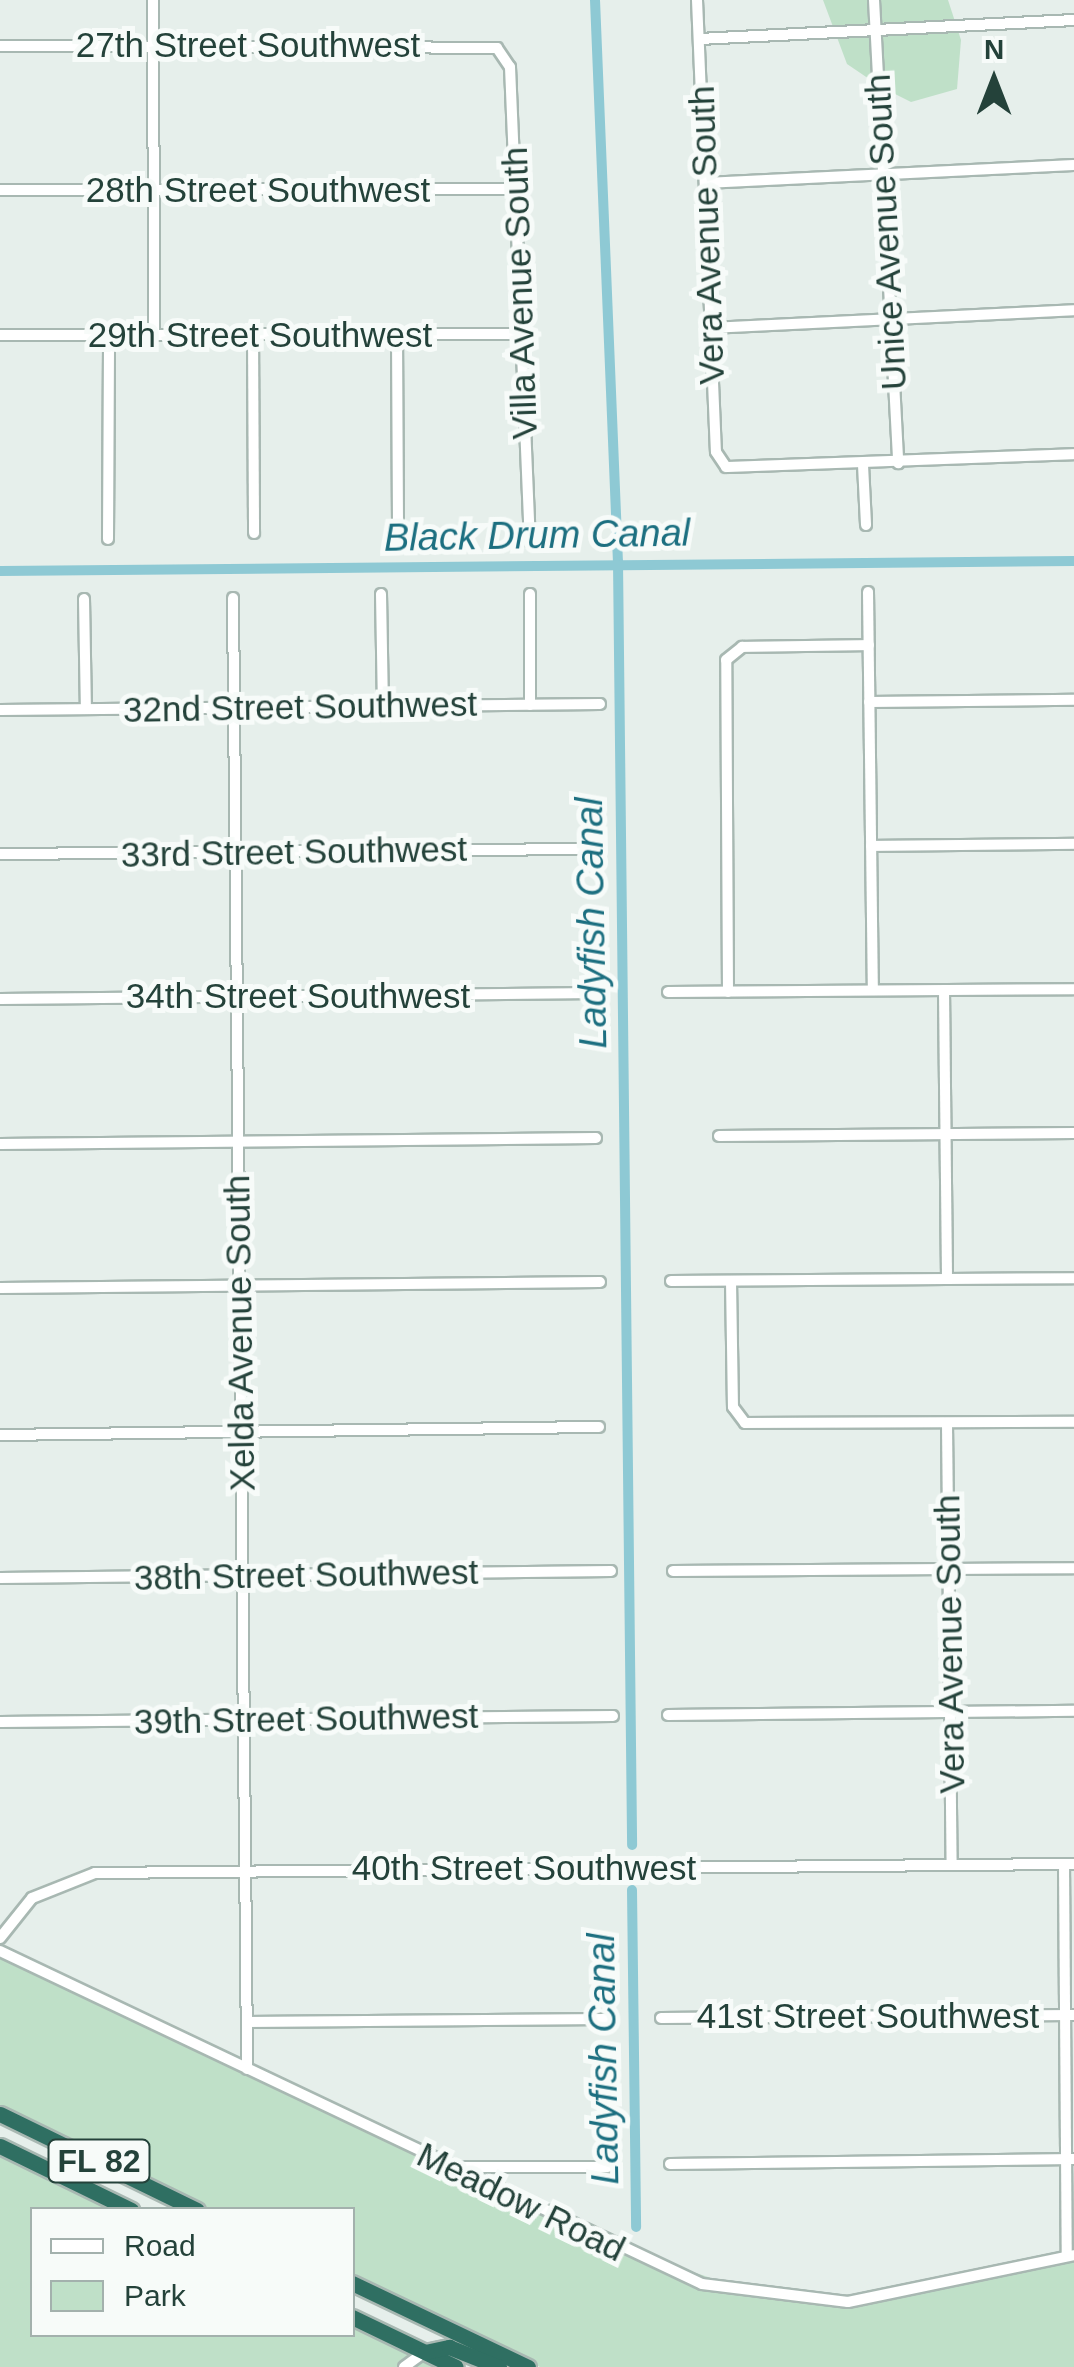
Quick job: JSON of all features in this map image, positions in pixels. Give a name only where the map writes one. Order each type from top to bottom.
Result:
[{"type":"highway","name":"FL 82","points":[[0,2114],[192,2207]]},
{"type":"highway","name":"FL 82","points":[[0,2146],[125,2207]]},
{"type":"highway","points":[[355,2284],[528,2367]]},
{"type":"highway","points":[[355,2317],[456,2367]]},
{"type":"highway","points":[[425,2352],[450,2347],[498,2367]]},
{"type":"street","points":[[154,0],[154,334]]},
{"type":"street","name":"Vera Avenue South","points":[[697,0],[716,452],[726,467],[863,465]]},
{"type":"street","name":"Unice Avenue South","points":[[874,0],[898,463]]},
{"type":"street","points":[[699,39],[1074,20]]},
{"type":"street","name":"27th Street Southwest","points":[[0,46],[496,48]]},
{"type":"street","name":"Villa Avenue South","points":[[496,48],[510,68],[530,542]]},
{"type":"street","points":[[705,183],[1074,165]]},
{"type":"street","name":"28th Street Southwest","points":[[0,190],[515,189]]},
{"type":"street","points":[[710,328],[1074,310]]},
{"type":"street","points":[[253,334],[254,533]]},
{"type":"street","points":[[397,334],[398,534]]},
{"type":"street","name":"29th Street Southwest","points":[[0,335],[521,334]]},
{"type":"street","points":[[108,335],[108,539]]},
{"type":"street","points":[[866,525],[863,465],[1074,454]]},
{"type":"street","points":[[868,592],[873,990]]},
{"type":"street","points":[[382,594],[383,706]]},
{"type":"street","points":[[530,594],[530,704]]},
{"type":"street","points":[[84,598],[86,709]]},
{"type":"street","name":"Xelda Avenue South","points":[[233,598],[247,2069]]},
{"type":"street","points":[[728,992],[724,673],[742,647],[869,645]]},
{"type":"street","points":[[869,702],[1074,700]]},
{"type":"street","name":"32nd Street Southwest","points":[[0,710],[600,704]]},
{"type":"street","points":[[871,846],[1074,844]]},
{"type":"street","name":"33rd Street Southwest","points":[[0,854],[588,849]]},
{"type":"street","points":[[668,992],[1074,989]]},
{"type":"street","points":[[944,990],[947,1280]]},
{"type":"street","name":"34th Street Southwest","points":[[0,1000],[596,994]]},
{"type":"street","points":[[719,1136],[1074,1134]]},
{"type":"street","points":[[0,1144],[596,1138]]},
{"type":"street","points":[[671,1281],[1074,1278]]},
{"type":"street","points":[[731,1280],[732,1407],[755,1426],[1074,1422]]},
{"type":"street","points":[[0,1288],[600,1282]]},
{"type":"street","name":"Vera Avenue South","points":[[948,1424],[952,1865]]},
{"type":"street","points":[[0,1435],[599,1427]]},
{"type":"street","points":[[673,1571],[1074,1568]]},
{"type":"street","name":"38th Street Southwest","points":[[0,1578],[611,1572]]},
{"type":"street","points":[[668,1715],[1074,1711]]},
{"type":"street","name":"39th Street Southwest","points":[[0,1722],[613,1716]]},
{"type":"street","points":[[1069,1864],[1070,2255]]},
{"type":"street","name":"40th Street Southwest","points":[[0,1938],[32,1898],[71,1878],[245,1871],[1069,1864]]},
{"type":"street","name":"Meadow Road","points":[[0,1951],[679,2276],[760,2298],[872,2299],[1070,2255]]},
{"type":"street","name":"41st Street Southwest","points":[[662,2018],[1070,2015]]},
{"type":"street","points":[[247,2022],[604,2019]]},
{"type":"street","points":[[670,2164],[1070,2159]]},
{"type":"street","points":[[448,2167],[608,2167]]},
{"type":"street","points":[[404,2367],[425,2352]]},
{"type":"green space","points":[[823,0],[948,0],[961,40],[957,89],[911,102],[881,87],[847,64]]},
{"type":"green space","points":[[0,1950],[693,2272],[771,2298],[862,2301],[1074,2250],[1074,2367],[540,2367],[355,2278],[355,2207],[206,2207],[0,2107]]},
{"type":"green space","points":[[0,2152],[114,2207],[30,2207],[30,2337],[355,2337],[355,2324],[443,2367],[0,2367]]},
{"type":"waterway","name":"Ladyfish Canal","points":[[595,0],[618,562],[632,1845]]},
{"type":"waterway","name":"Black Drum Canal","points":[[0,571],[1074,561]]},
{"type":"waterway","name":"Ladyfish Canal","points":[[632,1890],[636,2227]]}]
